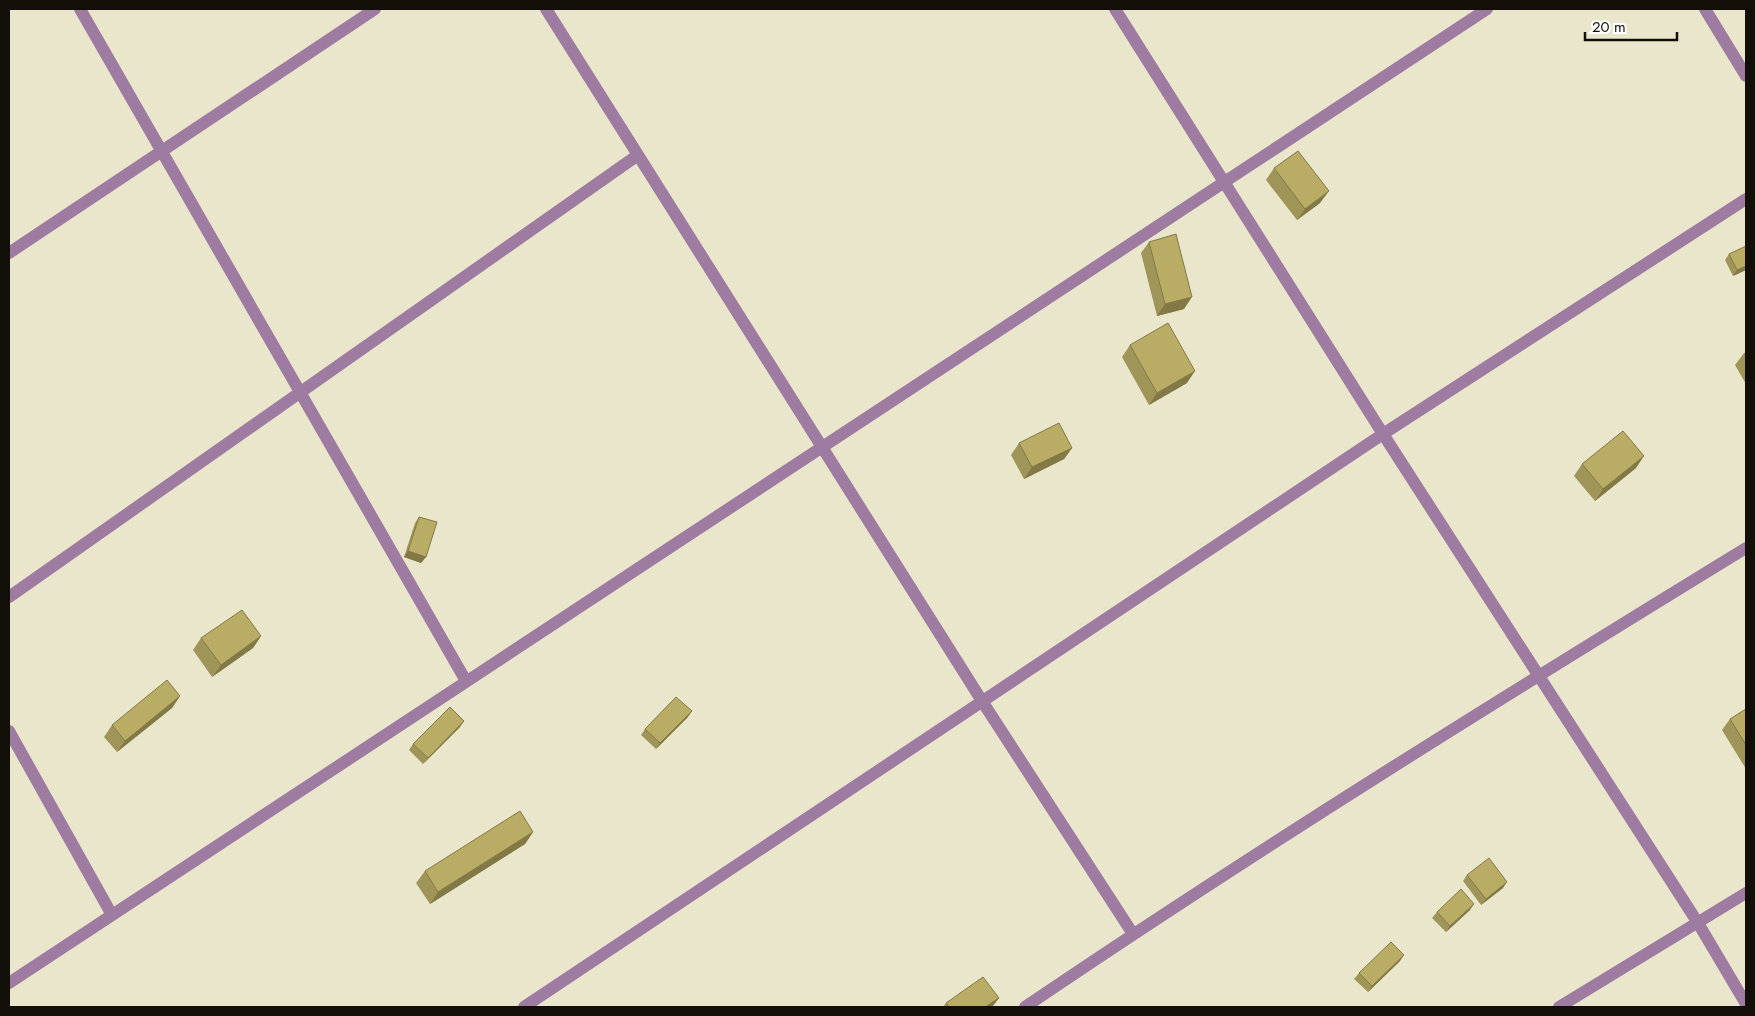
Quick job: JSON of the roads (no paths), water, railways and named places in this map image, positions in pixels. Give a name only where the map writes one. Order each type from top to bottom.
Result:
[{"type":"street","points":[[80,9],[466,681]]},
{"type":"street","points":[[9,253],[376,9]]},
{"type":"street","points":[[546,9],[982,701],[1133,934]]},
{"type":"street","points":[[1115,9],[1383,434],[1698,922],[1746,1004]]},
{"type":"street","points":[[9,983],[1487,9]]},
{"type":"street","points":[[1705,9],[1746,76]]},
{"type":"street","points":[[9,597],[638,155]]},
{"type":"street","points":[[524,1007],[1383,434],[1746,199]]},
{"type":"street","points":[[1026,1007],[1133,934],[1540,675],[1746,548]]},
{"type":"street","points":[[9,731],[112,915]]},
{"type":"street","points":[[1559,1007],[1746,893]]}]
